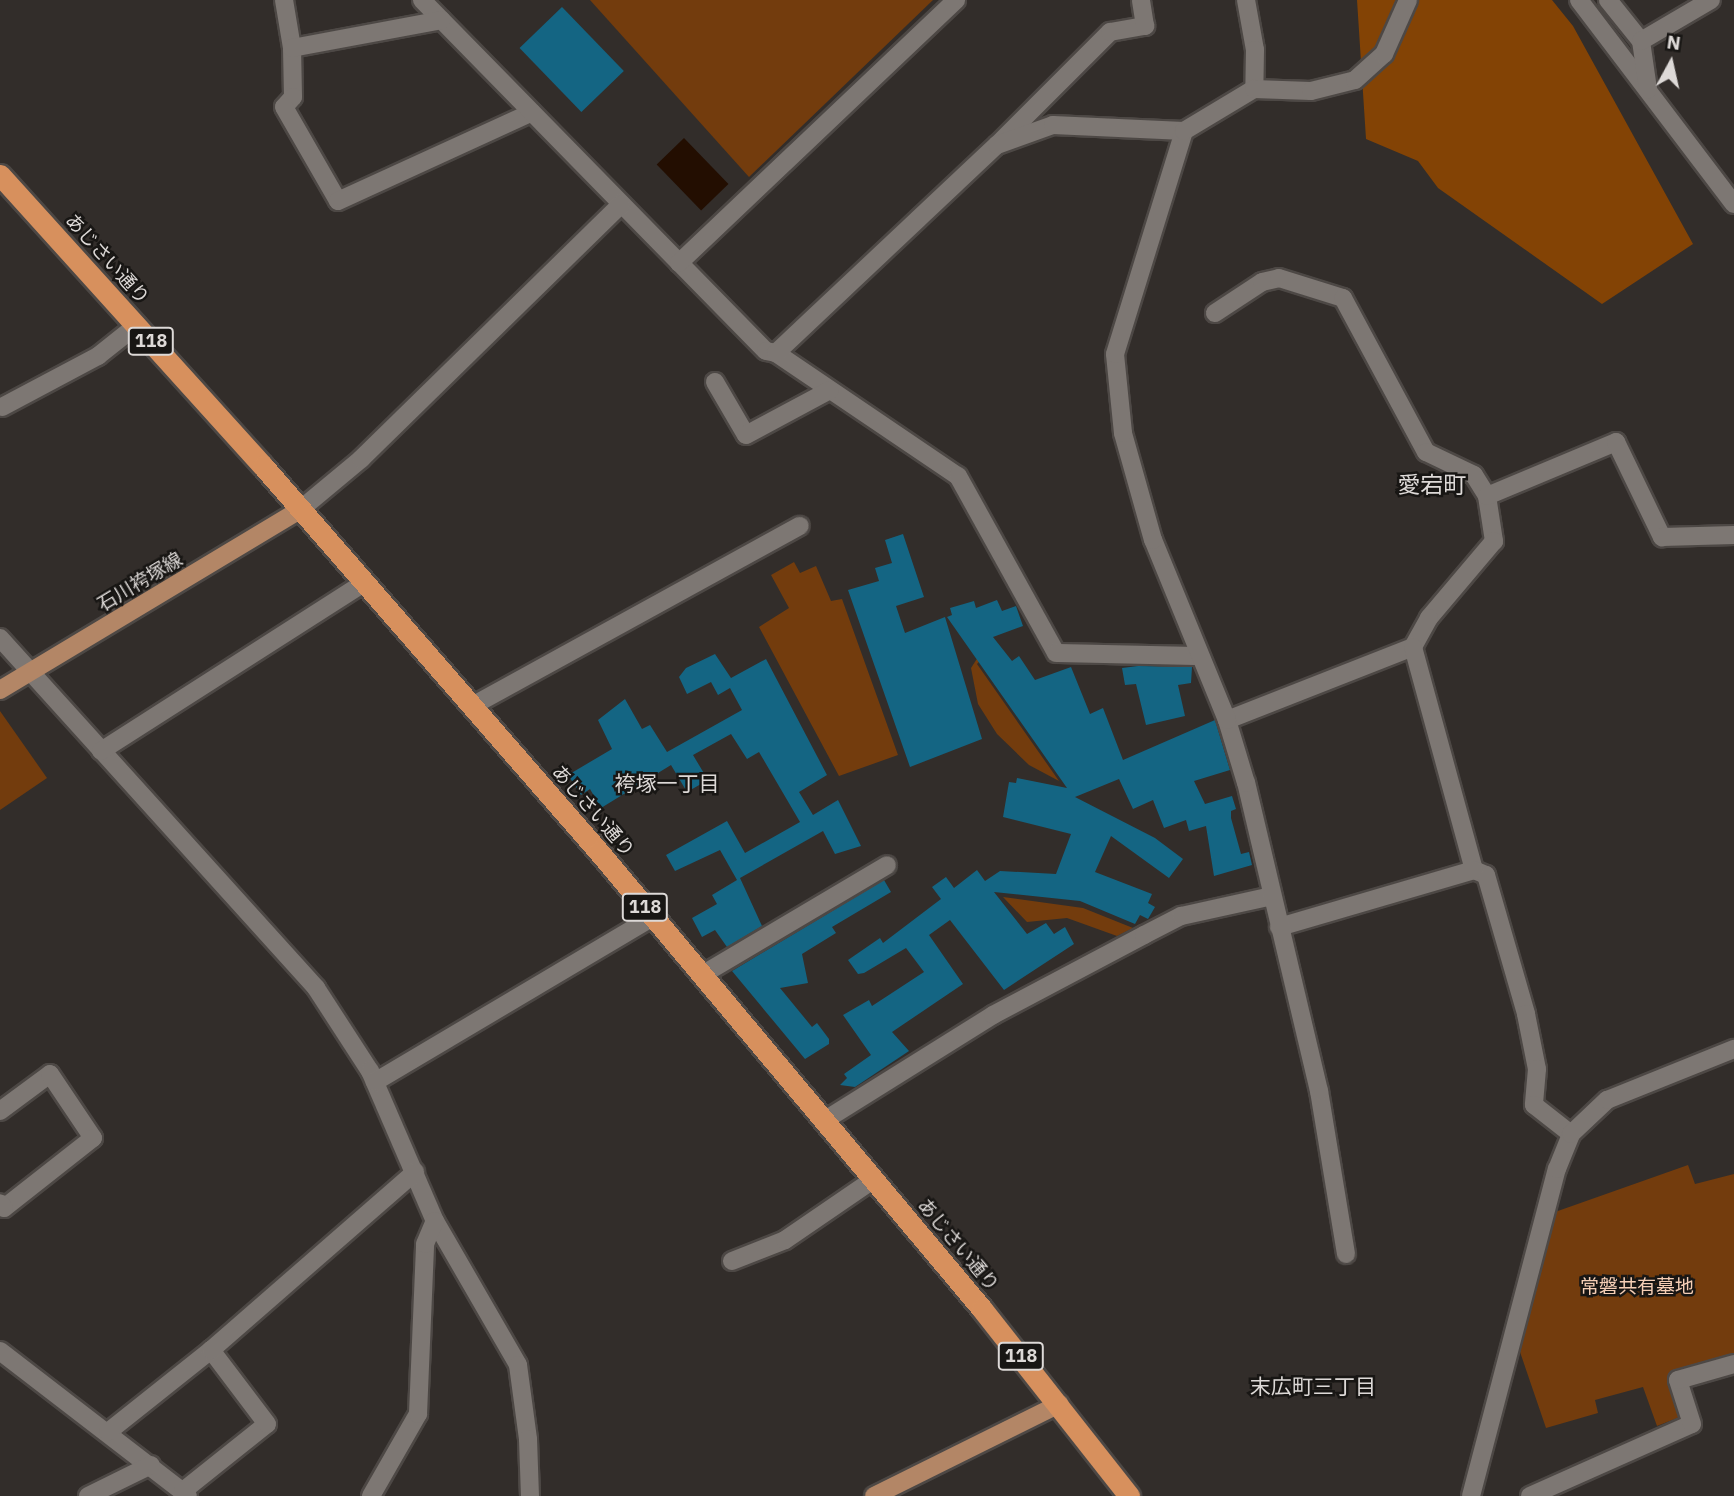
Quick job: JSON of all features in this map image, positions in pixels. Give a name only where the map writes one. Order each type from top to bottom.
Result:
[{"type":"highway","name":"あじさい通り","points":[[0,175],[301,509],[653,917],[874,1178],[1059,1404],[1129,1496]]},
{"type":"main road","name":"石川袴塚線","points":[[0,690],[301,509]]},
{"type":"main road","points":[[874,1496],[1059,1404]]},
{"type":"street","points":[[284,0],[292,48],[293,97],[284,107],[338,201],[531,112]]},
{"type":"street","points":[[422,0],[679,263],[771,352],[958,477],[1056,653],[1198,656]]},
{"type":"street","points":[[679,263],[956,0]]},
{"type":"street","points":[[771,352],[998,145],[1110,32],[1145,26],[1142,0]]},
{"type":"street","points":[[1246,0],[1255,50],[1254,89]]},
{"type":"street","points":[[1346,1254],[1319,1091],[1227,720],[1198,656],[1153,540],[1133,475],[1122,433],[1115,354],[1184,131],[1199,118],[1254,89],[1311,91],[1355,80],[1384,54],[1408,0]]},
{"type":"street","points":[[1579,0],[1734,204]]},
{"type":"street","points":[[1608,0],[1642,41],[1649,92]]},
{"type":"street","points":[[1642,41],[1711,0]]},
{"type":"street","points":[[292,48],[441,20]]},
{"type":"street","points":[[998,145],[1054,125],[1184,131]]},
{"type":"street","points":[[301,509],[331,487],[447,377],[621,204]]},
{"type":"street","points":[[1215,313],[1262,282],[1279,278],[1342,298],[1426,452],[1474,475],[1487,496],[1494,541],[1429,618],[1413,647],[1227,720]]},
{"type":"street","points":[[2,407],[98,356],[137,325]]},
{"type":"street","points":[[715,382],[746,435],[830,390]]},
{"type":"street","points":[[1487,496],[1616,442],[1662,537],[1734,535]]},
{"type":"street","points":[[472,706],[800,526]]},
{"type":"street","points":[[101,751],[364,583]]},
{"type":"street","points":[[0,638],[316,988],[375,1082],[435,1221],[518,1365],[528,1439],[530,1496]]},
{"type":"street","points":[[1413,647],[1474,870]]},
{"type":"street","points":[[702,975],[887,865]]},
{"type":"street","points":[[1279,928],[1474,870],[1486,874],[1526,1014],[1537,1069],[1534,1105],[1571,1134]]},
{"type":"street","points":[[825,1121],[993,1015],[1143,935],[1181,916],[1272,896]]},
{"type":"street","points":[[375,1082],[653,917]]},
{"type":"street","points":[[1471,1496],[1557,1168],[1571,1134],[1607,1100],[1734,1049]]},
{"type":"street","points":[[0,1111],[50,1074],[93,1138],[4,1208],[0,1203]]},
{"type":"street","points":[[108,1432],[211,1350],[415,1172]]},
{"type":"street","points":[[732,1261],[785,1240],[874,1178]]},
{"type":"street","points":[[372,1496],[418,1414],[425,1244],[435,1221]]},
{"type":"street","points":[[0,1350],[186,1493],[267,1424],[211,1350]]},
{"type":"street","points":[[1530,1496],[1692,1424],[1678,1380],[1734,1364]]},
{"type":"street","points":[[89,1496],[151,1465]]},
{"type":"green space","points":[[590,0],[933,0],[749,177]]},
{"type":"green space","points":[[794,562],[800,573],[816,566],[831,601],[842,599],[898,755],[839,776],[759,627],[789,608],[771,575]]},
{"type":"green space","points":[[994,646],[977,664],[1059,781],[1029,765],[997,734],[978,704],[971,668],[982,651]]},
{"type":"green space","points":[[0,711],[47,778],[0,810]]},
{"type":"green space","points":[[1003,897],[1083,908],[1133,928],[1117,936],[1067,918],[1027,922]]},
{"type":"green space","name":"常磐共有墓地","points":[[1688,1165],[1695,1184],[1734,1174],[1734,1359],[1667,1380],[1680,1417],[1657,1426],[1643,1387],[1595,1400],[1598,1413],[1546,1428],[1519,1349],[1555,1212]]},
{"type":"shaded area","points":[[1357,0],[1552,0],[1573,26],[1693,244],[1602,304],[1438,188],[1418,161],[1366,139]]},
{"type":"shaded area","points":[[684,138],[728,184],[701,210],[657,164]]},
{"type":"building","points":[[562,7],[624,71],[581,112],[520,48]]},
{"type":"building","points":[[903,534],[924,597],[896,606],[905,633],[945,617],[982,739],[910,767],[848,590],[879,581],[875,568],[892,563],[885,540]]},
{"type":"building","points":[[997,600],[1002,611],[1016,606],[1023,626],[993,637],[1012,661],[1019,656],[1035,680],[1071,667],[1090,714],[1103,708],[1123,760],[1215,720],[1230,770],[1194,781],[1205,804],[1232,796],[1236,809],[1231,811],[1231,818],[1241,854],[1249,852],[1252,865],[1214,876],[1206,826],[1189,831],[1186,820],[1164,828],[1153,800],[1133,809],[1119,779],[1075,797],[1155,838],[1183,859],[1169,878],[1111,836],[1095,872],[1152,894],[1148,903],[1155,907],[1148,919],[1140,915],[1135,924],[1080,901],[994,892],[1027,934],[1046,923],[1054,934],[1065,927],[1074,944],[1004,990],[950,920],[929,935],[963,984],[892,1032],[909,1051],[855,1087],[840,1085],[847,1078],[844,1074],[871,1055],[843,1015],[869,1000],[872,1006],[924,972],[906,948],[864,973],[858,974],[848,960],[880,938],[883,943],[941,899],[932,887],[946,877],[954,888],[977,870],[985,881],[1000,871],[1056,874],[1071,834],[1003,817],[1009,782],[1016,783],[1017,778],[1067,788],[947,617],[952,615],[950,608],[974,601],[976,608]]},
{"type":"building","points":[[715,654],[731,678],[766,659],[827,775],[799,792],[813,815],[838,800],[861,846],[835,854],[823,831],[740,878],[762,926],[727,947],[715,930],[702,937],[692,918],[717,904],[712,895],[737,880],[720,850],[675,871],[666,855],[727,821],[745,853],[800,822],[759,752],[747,759],[731,734],[693,755],[708,780],[687,792],[671,765],[601,808],[590,789],[581,795],[568,775],[612,749],[598,720],[625,699],[642,729],[650,725],[667,752],[742,710],[730,688],[718,695],[711,682],[687,694],[679,677],[686,668]]},
{"type":"building","points":[[1192,667],[1191,683],[1178,685],[1185,716],[1146,725],[1136,684],[1125,685],[1122,668]]},
{"type":"building","points":[[884,880],[891,892],[832,927],[836,933],[802,954],[808,983],[780,988],[812,1027],[817,1023],[829,1039],[829,1044],[805,1059],[732,971]]},
{"type":"district","name":"愛宕町","points":[[1432,484]]},
{"type":"district","name":"袴塚一丁目","points":[[667,783]]},
{"type":"district","name":"末広町三丁目","points":[[1313,1386]]}]
